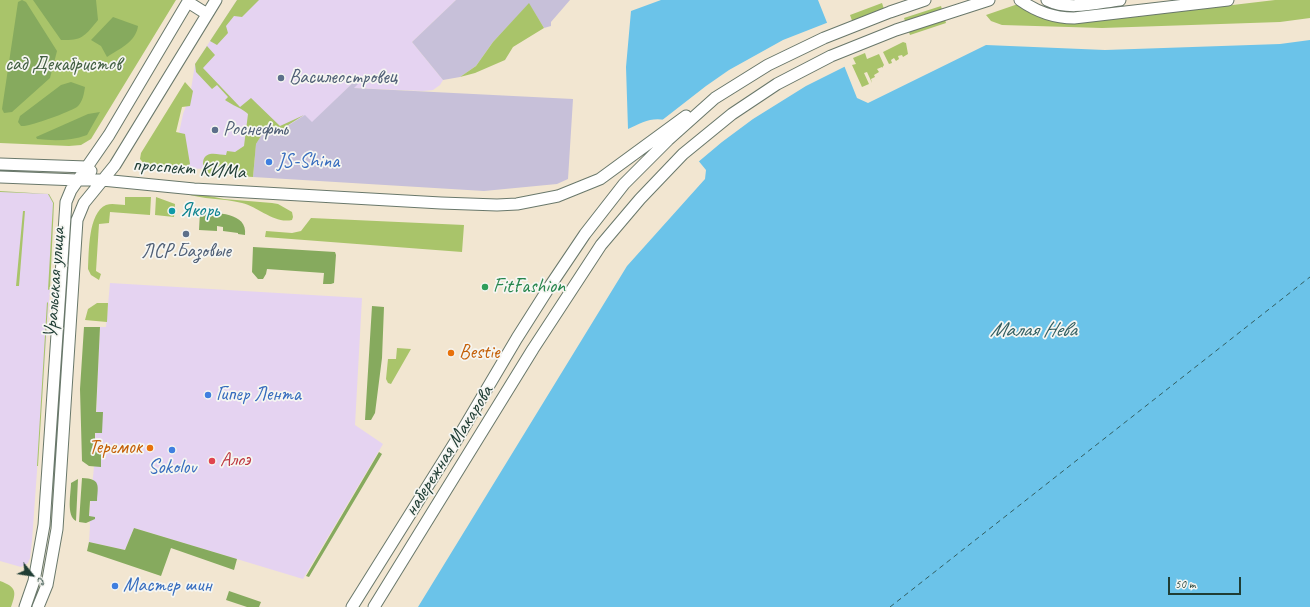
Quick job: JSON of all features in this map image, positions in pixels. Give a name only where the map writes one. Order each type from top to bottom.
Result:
[{"type":"main road","name":"Уральская улица","points":[[38,607],[46,585],[57,529],[77,220],[84,203],[115,165],[216,0]]},
{"type":"main road","name":"набережная Макарова","points":[[352,607],[517,338],[585,234],[624,184],[668,140],[716,98],[768,65],[824,38],[925,0]]},
{"type":"main road","name":"набережная Макарова","points":[[374,607],[542,336],[601,245],[640,199],[683,154],[732,114],[777,84],[831,56],[896,30],[989,0]]},
{"type":"main road","points":[[1020,0],[1030,8],[1059,18],[1074,18],[1228,0]]},
{"type":"main road","points":[[1047,0],[1061,5],[1073,6],[1120,0]]},
{"type":"main road","name":"Уральская улица","points":[[25,607],[34,581],[44,525],[65,204],[71,190],[109,135],[188,1]]},
{"type":"main road","points":[[188,1],[207,14]]},
{"type":"main road","name":"проспект КИМа","points":[[0,176],[102,180],[159,186],[440,203],[497,205],[517,204],[558,196],[600,179],[675,123],[716,98]]},
{"type":"main road","points":[[0,164],[87,167]]},
{"type":"main road","name":"проспект КИМа","points":[[87,167],[102,180]]},
{"type":"shaded area","points":[[237,0],[456,0],[412,42],[443,80],[440,85],[433,90],[423,91],[354,88],[359,77],[312,123],[235,168],[185,169],[179,133],[183,114],[190,96],[195,64]]},
{"type":"shaded area","points":[[456,0],[570,0],[551,22],[551,26],[544,28],[529,4],[493,42],[476,66],[460,77],[443,80],[412,42]]},
{"type":"shaded area","points":[[359,77],[362,80],[354,88],[573,99],[568,179],[557,184],[484,191],[253,177],[256,144],[266,128],[275,134],[305,115],[312,122]]},
{"type":"shaded area","points":[[0,191],[49,194],[54,203],[50,289],[32,541],[28,563],[21,567],[0,561]]},
{"type":"shaded area","points":[[110,283],[362,298],[355,425],[383,444],[303,579],[134,528],[125,550],[89,542],[89,516],[94,467],[100,327],[106,327]]},
{"type":"green space","name":"сад Декабристов","points":[[0,0],[176,0],[91,139],[81,145],[69,146],[0,143]]},
{"type":"green space","points":[[22,0],[26,2],[57,51],[50,78],[12,112],[4,113],[2,109],[18,2]]},
{"type":"green space","points":[[33,0],[96,0],[98,20],[86,34],[79,38],[74,40],[61,40]]},
{"type":"green space","points":[[237,0],[259,0],[242,17],[234,16],[226,26],[228,33],[217,45],[210,41]]},
{"type":"green space","points":[[1275,0],[1310,0],[1310,18],[1280,22],[1102,28],[1002,25],[991,21],[986,15],[1018,4],[1089,22]]},
{"type":"green space","points":[[529,3],[544,28],[513,47],[505,60],[475,73],[460,77],[476,66],[493,42]]},
{"type":"green space","points":[[882,3],[887,18],[855,29],[850,15]]},
{"type":"green space","points":[[941,6],[946,23],[910,35],[904,18]]},
{"type":"green space","points":[[113,17],[138,26],[137,32],[130,41],[107,57],[101,46],[91,40]]},
{"type":"green space","points":[[903,42],[906,43],[908,54],[903,57],[902,55],[898,56],[899,59],[896,61],[894,58],[891,60],[892,63],[889,64],[883,52]]},
{"type":"green space","points":[[207,46],[215,55],[203,68],[240,107],[251,98],[280,126],[304,115],[274,134],[266,128],[256,144],[253,177],[206,173],[204,168],[203,162],[207,155],[226,155],[227,151],[235,152],[244,146],[248,114],[225,100],[228,97],[217,85],[212,89],[196,72],[195,64]]},
{"type":"green space","points":[[865,53],[867,59],[879,54],[884,65],[882,68],[877,69],[879,72],[871,79],[872,83],[867,72],[864,73],[869,84],[862,87],[852,65],[856,64],[853,58]]},
{"type":"green space","points":[[71,82],[85,87],[82,100],[77,107],[41,122],[21,126],[18,122],[20,116],[61,85]]},
{"type":"green space","points":[[185,82],[193,91],[190,106],[182,107],[176,132],[185,134],[190,164],[183,169],[146,166],[140,159],[141,153]]},
{"type":"green space","points":[[100,112],[87,135],[62,140],[37,139],[36,137],[88,114]]},
{"type":"green space","points":[[0,191],[49,194],[54,203],[50,289],[48,290],[53,203],[48,194]]},
{"type":"green space","points":[[184,191],[224,199],[278,204],[292,212],[293,217],[292,220],[279,220],[242,203],[198,197],[184,193]]},
{"type":"green space","points":[[125,197],[151,197],[150,215],[110,212],[109,223],[99,224],[96,271],[101,274],[99,280],[91,275],[88,269],[89,243],[93,224],[100,209],[108,204],[125,205]]},
{"type":"green space","points":[[156,197],[175,204],[174,217],[155,215]]},
{"type":"green space","points":[[23,211],[25,211],[19,286],[16,286]]},
{"type":"green space","points":[[200,212],[230,215],[236,218],[245,227],[245,235],[223,231],[223,227],[217,226],[217,231],[199,230]]},
{"type":"green space","points":[[311,218],[464,225],[462,252],[265,237],[266,231],[292,233],[301,231]]},
{"type":"green space","points":[[253,247],[335,252],[334,283],[323,284],[324,273],[267,269],[263,279],[258,279],[252,272]]},
{"type":"green space","points":[[47,302],[48,303],[37,466]]},
{"type":"green space","points":[[97,303],[108,303],[107,322],[85,320],[88,309]]},
{"type":"green space","points":[[372,306],[384,307],[382,358],[375,413],[371,420],[365,420]]},
{"type":"green space","points":[[84,327],[100,327],[96,412],[103,412],[102,433],[95,433],[95,449],[101,449],[101,467],[89,466],[82,461],[80,389]]},
{"type":"green space","points":[[397,348],[411,349],[391,384],[388,383],[386,379],[388,359],[396,359]]},
{"type":"green space","points":[[379,452],[382,454],[309,577],[306,576]]},
{"type":"green space","points":[[82,478],[95,481],[98,487],[97,501],[90,501],[89,516],[95,517],[95,519],[86,523],[79,522]]},
{"type":"green space","points":[[78,479],[76,521],[71,514],[70,498],[71,483]]},
{"type":"green space","points":[[134,528],[237,559],[234,570],[171,548],[161,576],[87,551],[89,542],[125,550]]},
{"type":"green space","points":[[0,581],[9,585],[14,590],[14,597],[11,607],[0,607]]},
{"type":"green space","points":[[229,591],[261,602],[259,607],[247,607],[226,600]]},
{"type":"water","name":"Малая Нева","points":[[661,0],[818,0],[857,98],[868,103],[986,45],[1105,50],[1280,44],[1310,40],[1310,607],[418,607],[627,266],[705,179],[706,170],[665,120],[655,119],[628,129],[626,67],[631,11]]},
{"type":"pier","points":[[829,22],[846,66],[806,86],[753,119],[697,163],[664,122],[661,121],[729,70],[783,40]]},
{"type":"ferry route","points":[[890,607],[1310,277]]},
{"type":"place","name":"Василеостровец","points":[[281,78]]},
{"type":"place","name":"Роснефть","points":[[215,130]]},
{"type":"place","name":"JS-Shina","points":[[269,162]]},
{"type":"place","name":"Якорь","points":[[172,211]]},
{"type":"place","name":"ЛСР.Базовые","points":[[186,234]]},
{"type":"place","name":"FitFashion","points":[[485,287]]},
{"type":"place","name":"Bestie","points":[[451,353]]},
{"type":"place","name":"Гипер Лента","points":[[208,395]]},
{"type":"place","name":"Теремок","points":[[150,448]]},
{"type":"place","name":"Sokolov","points":[[172,450]]},
{"type":"place","name":"Алоэ","points":[[212,461]]},
{"type":"place","name":"Мастер шин","points":[[115,586]]}]
